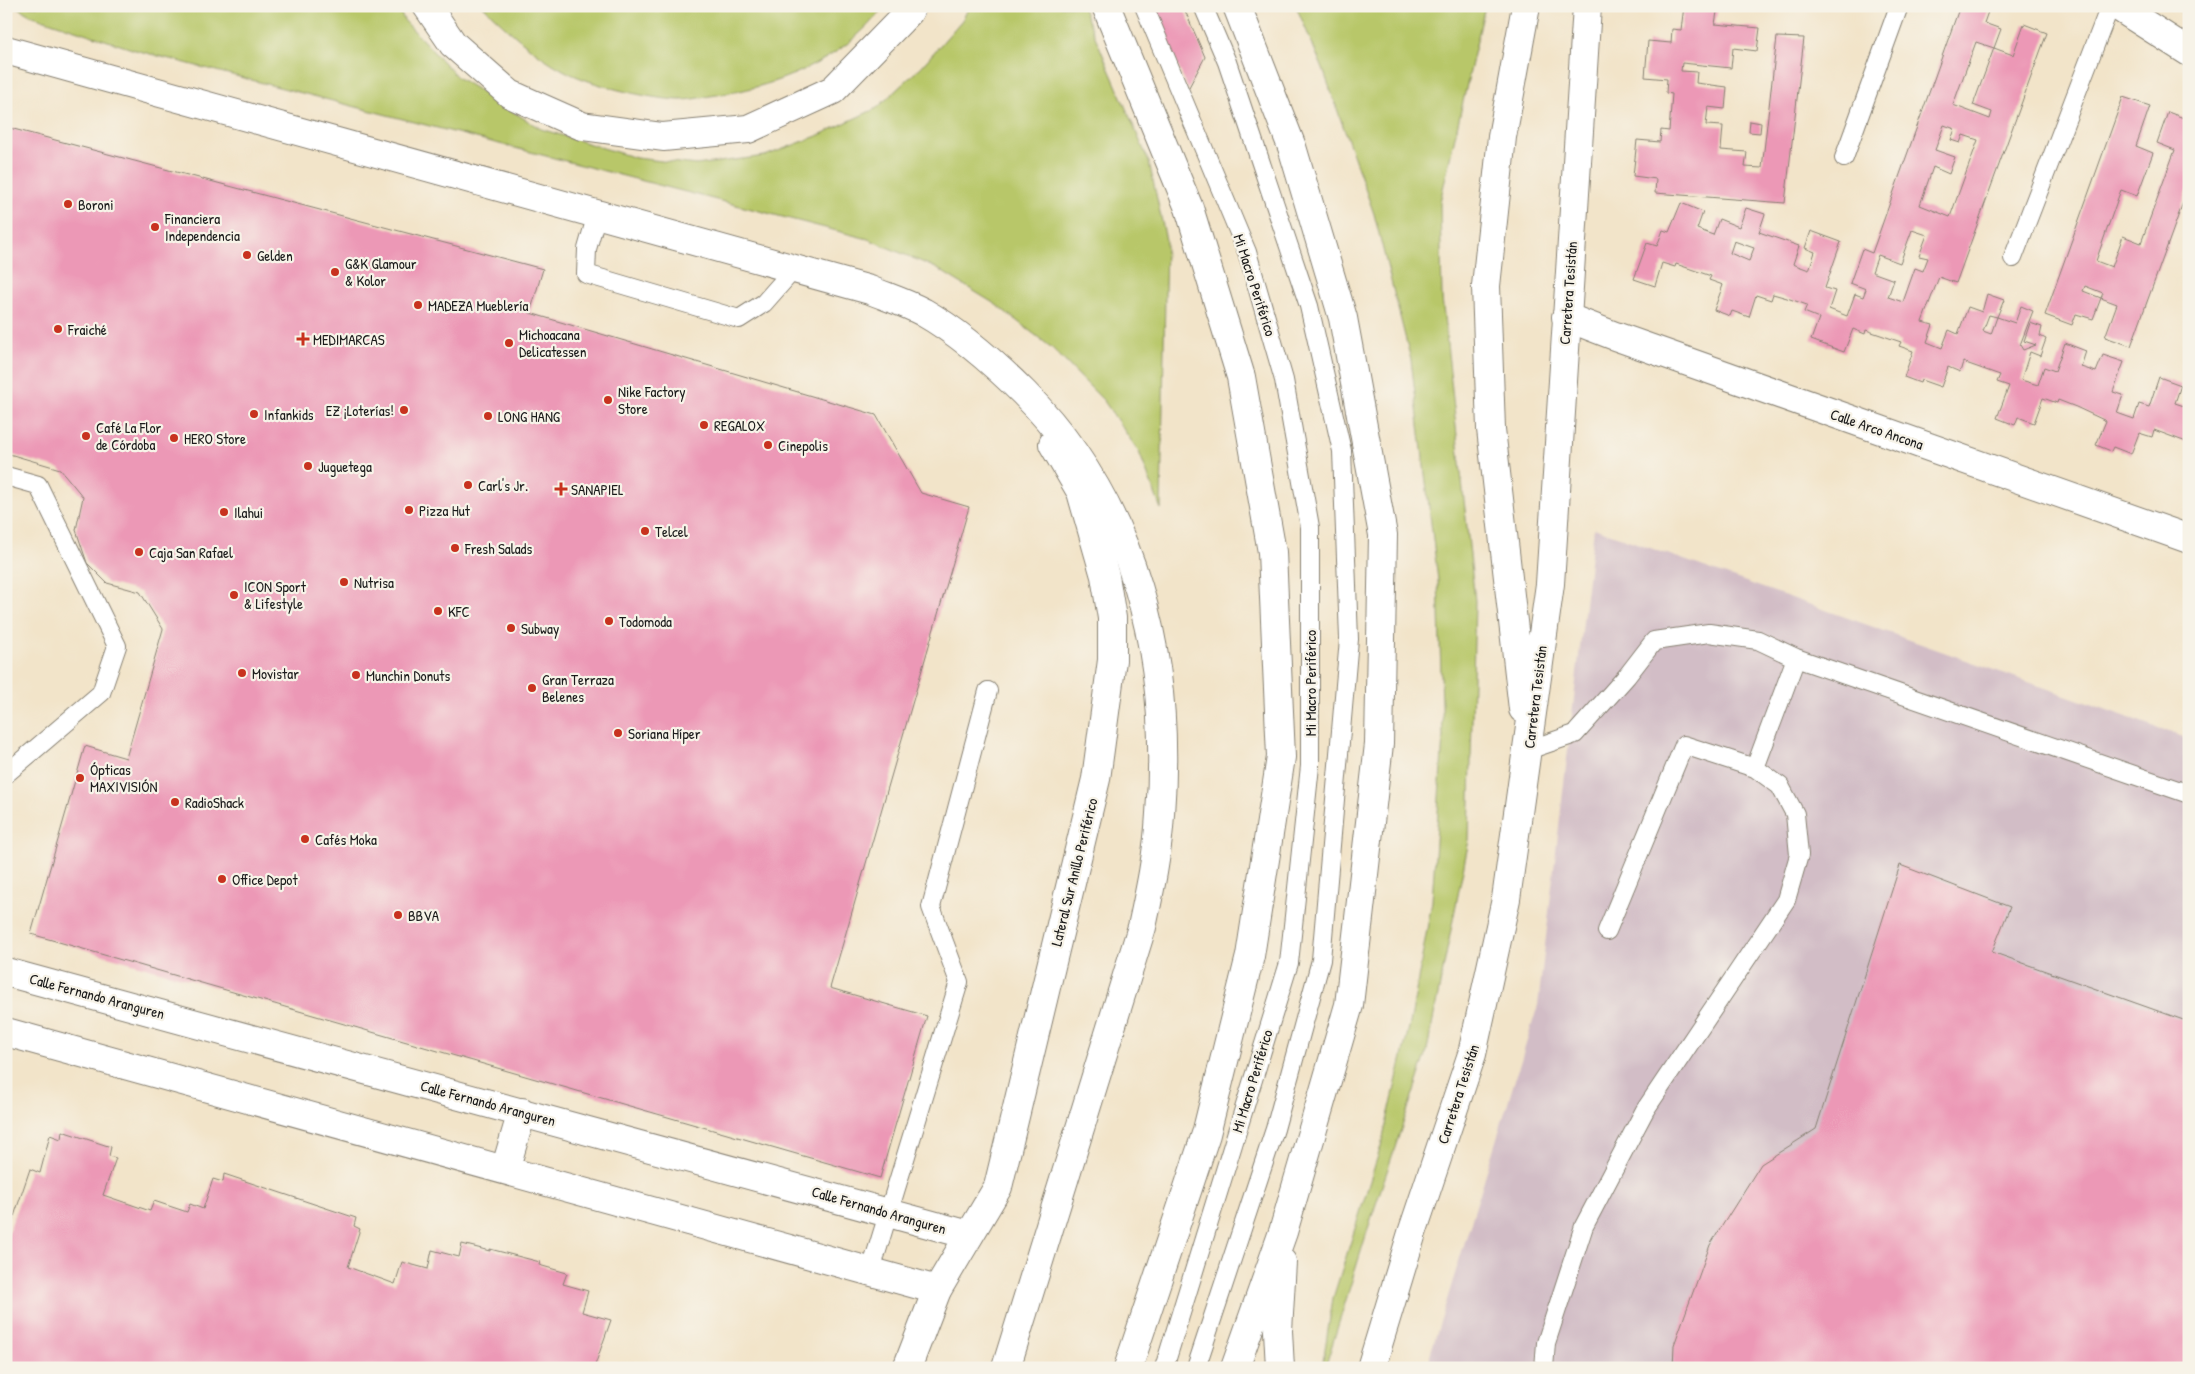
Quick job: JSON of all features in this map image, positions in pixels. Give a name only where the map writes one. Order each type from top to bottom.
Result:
[{"type":"main road","points":[[428,6],[453,44],[510,94],[582,126],[664,137],[748,129],[833,90],[909,12],[912,6]]},
{"type":"main road","points":[[1106,6],[1189,208],[1241,377],[1272,552],[1282,758],[1250,956],[1206,1134],[1128,1368]]},
{"type":"main road","points":[[1235,1368],[1283,1232],[1349,1005],[1379,744],[1383,535],[1344,318],[1292,147],[1237,6]]},
{"type":"main road","points":[[1526,6],[1502,137],[1486,286],[1490,429],[1528,750]]},
{"type":"main road","name":"Carretera Tesistán","points":[[1371,1368],[1412,1234],[1472,1054],[1506,899],[1550,584],[1587,6]]},
{"type":"main road","points":[[2117,6],[2189,52]]},
{"type":"main road","points":[[9,49],[870,290],[922,312],[966,342],[1006,375],[1040,409],[1070,446],[1097,487],[1119,531],[1137,578],[1149,625],[1157,669],[1163,758],[1159,824],[1153,871],[1142,927],[1006,1368]]},
{"type":"main road","name":"Calle Arco Ancona","points":[[1566,317],[2189,539]]},
{"type":"main road","name":"Lateral Sur Anillo Periférico","points":[[907,1368],[937,1290],[998,1187],[1096,779],[1112,660],[1112,618],[1105,576],[1081,492],[1033,410],[1006,375]]},
{"type":"main road","name":"Calle Fernando Aranguren","points":[[6,972],[888,1212],[969,1236]]},
{"type":"main road","points":[[6,1032],[937,1290]]},
{"type":"main road","points":[[505,1170],[522,1112]]},
{"type":"main road","points":[[1280,1368],[1278,1331],[1283,1232]]},
{"type":"lane","name":"Mi Macro Periférico","points":[[1144,6],[1248,252],[1284,380],[1310,527],[1310,766],[1289,963],[1164,1368]]},
{"type":"lane","name":"Mi Macro Periférico","points":[[1196,1368],[1275,1129],[1320,960],[1349,639],[1342,451],[1314,325],[1227,62],[1203,6]]},
{"type":"lane","points":[[1844,158],[1899,6]]},
{"type":"lane","points":[[2013,258],[2110,6]]},
{"type":"lane","points":[[597,214],[587,249],[586,274],[739,319],[764,303],[794,269]]},
{"type":"lane","points":[[6,476],[38,485],[117,646],[102,693],[6,774]]},
{"type":"lane","points":[[1528,750],[1575,734],[1627,676],[1654,641],[1709,632],[1758,640],[1796,658],[2189,794]]},
{"type":"lane","points":[[1755,768],[1796,658]]},
{"type":"lane","points":[[870,1270],[959,982],[932,907],[988,691]]},
{"type":"lane","points":[[1544,1368],[1546,1343],[1584,1226],[1645,1110],[1786,900],[1799,855],[1795,814],[1780,786],[1755,768],[1684,745],[1607,931]]},
{"type":"shaded area","points":[[1594,528],[2189,739],[2189,1368],[1426,1368],[1538,1005]]},
{"type":"green space","points":[[15,6],[397,6],[404,20],[457,77],[541,129],[636,158],[696,165],[765,156],[817,136],[877,108],[922,66],[962,20],[970,6],[1082,6],[1149,162],[1166,240],[1161,509],[1139,452],[1104,401],[1052,348],[995,304],[936,268],[868,239],[135,50],[30,15]]},
{"type":"green space","points":[[483,6],[884,6],[868,25],[849,42],[829,57],[806,69],[783,79],[759,86],[695,99],[680,100],[652,97],[620,90],[575,76],[531,49]]},
{"type":"green space","points":[[1296,6],[1485,6],[1440,202],[1442,298],[1475,601],[1469,840],[1426,1055],[1371,1219],[1325,1368],[1322,1368],[1333,1298],[1381,1146],[1411,1019],[1432,901],[1443,737],[1438,580],[1411,360],[1374,214],[1323,69]]},
{"type":"building","points":[[1152,6],[1183,6],[1205,57],[1188,89]]},
{"type":"building","points":[[1684,6],[1718,6],[1715,24],[1760,28],[1757,51],[1733,48],[1731,68],[1682,63],[1681,71],[1697,72],[1696,83],[1727,87],[1725,109],[1708,107],[1706,125],[1723,126],[1721,150],[1747,152],[1745,167],[1762,168],[1777,37],[1804,38],[1785,203],[1655,193],[1656,179],[1633,176],[1637,140],[1660,142],[1661,130],[1669,131],[1672,94],[1666,93],[1667,79],[1645,77],[1648,41],[1671,43],[1672,29],[1681,30]]},
{"type":"building","points":[[1960,6],[1990,6],[1984,23],[2001,29],[1994,48],[2013,55],[2024,24],[2047,33],[1956,283],[1939,277],[1922,322],[1933,325],[1927,342],[1942,348],[1949,330],[1958,334],[1968,307],[1982,312],[1987,294],[2004,300],[1997,317],[2015,323],[2021,306],[2033,311],[2020,345],[2023,350],[2036,345],[2024,341],[2030,323],[2042,327],[2040,336],[2046,339],[2040,356],[2030,352],[2021,380],[2038,385],[2044,367],[2055,371],[2065,343],[2086,351],[2081,367],[2096,372],[2103,355],[2124,362],[2113,392],[2123,395],[2117,413],[2134,419],[2139,404],[2149,407],[2159,377],[2181,385],[2175,403],[2184,406],[2185,402],[2189,404],[2189,443],[2154,430],[2152,437],[2139,433],[2131,454],[2113,447],[2111,451],[2096,445],[2106,421],[2058,400],[2057,403],[2043,398],[2034,423],[2018,417],[2015,425],[1997,418],[2009,386],[1997,382],[2000,375],[1963,362],[1960,372],[1948,367],[1941,387],[1921,380],[1920,383],[1904,377],[1913,351],[1899,346],[1901,342],[1866,330],[1865,334],[1853,329],[1844,352],[1811,340],[1819,318],[1804,312],[1807,305],[1773,294],[1771,300],[1756,295],[1749,317],[1732,311],[1730,316],[1714,310],[1723,285],[1709,280],[1711,276],[1676,264],[1675,267],[1662,263],[1655,286],[1634,279],[1647,243],[1657,246],[1663,230],[1669,232],[1681,203],[1703,212],[1697,229],[1713,235],[1719,219],[1739,227],[1746,208],[1765,214],[1759,232],[1799,246],[1793,264],[1809,270],[1815,252],[1805,248],[1811,231],[1841,242],[1825,288],[1835,291],[1829,309],[1847,316],[1855,294],[1863,297],[1866,289],[1850,283],[1862,249],[1872,253]],"holes":[[[1976,42],[1994,48],[1973,105],[1992,112],[1990,119],[1953,105]],[[1944,125],[1955,129],[1951,140],[1960,143],[1963,135],[1978,140],[1950,217],[1920,205],[1933,167],[1949,174],[1955,157],[1935,150]],[[1912,230],[1927,235],[1919,256],[1928,258],[1923,271],[1915,268],[1903,302],[1888,297],[1894,280],[1872,272],[1878,255],[1900,263]],[[1734,241],[1754,248],[1749,261],[1730,253]],[[1989,315],[1997,317],[1991,334],[1983,331]]]},
{"type":"building","points":[[2123,97],[2150,106],[2136,146],[2153,153],[2137,196],[2121,190],[2096,261],[2112,267],[2123,236],[2141,243],[2175,150],[2157,143],[2168,112],[2189,120],[2189,186],[2131,346],[2105,337],[2117,304],[2101,298],[2093,319],[2076,314],[2072,325],[2045,315]],"holes":[[[2085,286],[2103,293],[2101,298],[2083,291]]]},
{"type":"building","points":[[1750,121],[1761,123],[1760,133],[1749,132]]},
{"type":"building","name":"Gran Terraza Belenes","points":[[6,127],[543,269],[530,313],[876,415],[921,493],[969,507],[830,988],[927,1016],[880,1178],[31,934],[85,746],[126,758],[163,629],[140,592],[107,583],[87,563],[76,530],[83,497],[60,469],[6,453]]},
{"type":"building","points":[[1900,865],[2010,907],[1992,952],[2189,1022],[2189,1368],[1673,1368],[1674,1345],[1710,1245],[1761,1164],[1816,1129]]},
{"type":"building","points":[[62,1131],[111,1147],[109,1156],[116,1158],[103,1195],[150,1211],[154,1201],[187,1212],[190,1204],[203,1209],[213,1179],[223,1182],[224,1174],[356,1218],[354,1226],[360,1229],[348,1267],[395,1284],[402,1262],[428,1269],[432,1250],[459,1257],[462,1244],[540,1262],[539,1265],[567,1273],[563,1284],[588,1291],[582,1312],[611,1320],[594,1368],[6,1368],[6,1240],[30,1169],[40,1173],[50,1135],[61,1139]]},
{"type":"place","name":"Boroni","points":[[68,204]]},
{"type":"place","name":"Financiera Independencia","points":[[155,227]]},
{"type":"place","name":"Gelden","points":[[247,255]]},
{"type":"place","name":"G&K Glamour & Kolor","points":[[335,272]]},
{"type":"place","name":"MADEZA Mueblería","points":[[418,305]]},
{"type":"place","name":"Fraiché","points":[[58,329]]},
{"type":"place","name":"MEDIMARCAS","points":[[303,339]]},
{"type":"place","name":"Michoacana Delicatessen","points":[[509,343]]},
{"type":"place","name":"Nike Factory Store","points":[[608,400]]},
{"type":"place","name":"EZ ¡Loterías!","points":[[404,410]]},
{"type":"place","name":"Infankids","points":[[254,414]]},
{"type":"place","name":"LONG HANG","points":[[488,416]]},
{"type":"place","name":"REGALOX","points":[[704,425]]},
{"type":"place","name":"Café La Flor de Córdoba","points":[[86,436]]},
{"type":"place","name":"HERO Store","points":[[174,438]]},
{"type":"place","name":"Cinepolis","points":[[768,445]]},
{"type":"place","name":"Juguetega","points":[[308,466]]},
{"type":"place","name":"Carl's Jr.","points":[[468,485]]},
{"type":"place","name":"SANAPIEL","points":[[561,489]]},
{"type":"place","name":"Pizza Hut","points":[[409,510]]},
{"type":"place","name":"Ilahui","points":[[224,512]]},
{"type":"place","name":"Telcel","points":[[645,531]]},
{"type":"place","name":"Fresh Salads","points":[[455,548]]},
{"type":"place","name":"Caja San Rafael","points":[[139,552]]},
{"type":"place","name":"Nutrisa","points":[[344,582]]},
{"type":"place","name":"ICON Sport & Lifestyle","points":[[234,595]]},
{"type":"place","name":"KFC","points":[[438,611]]},
{"type":"place","name":"Todomoda","points":[[609,621]]},
{"type":"place","name":"Subway","points":[[511,628]]},
{"type":"place","name":"Movistar","points":[[242,673]]},
{"type":"place","name":"Munchin Donuts","points":[[356,675]]},
{"type":"place","name":"Gran Terraza Belenes","points":[[532,688]]},
{"type":"place","name":"Soriana Híper","points":[[618,733]]},
{"type":"place","name":"Ópticas MAXIVISIÓN","points":[[80,778]]},
{"type":"place","name":"RadioShack","points":[[175,802]]},
{"type":"place","name":"Cafés Moka","points":[[305,839]]},
{"type":"place","name":"Office Depot","points":[[222,879]]},
{"type":"place","name":"BBVA","points":[[398,915]]}]
